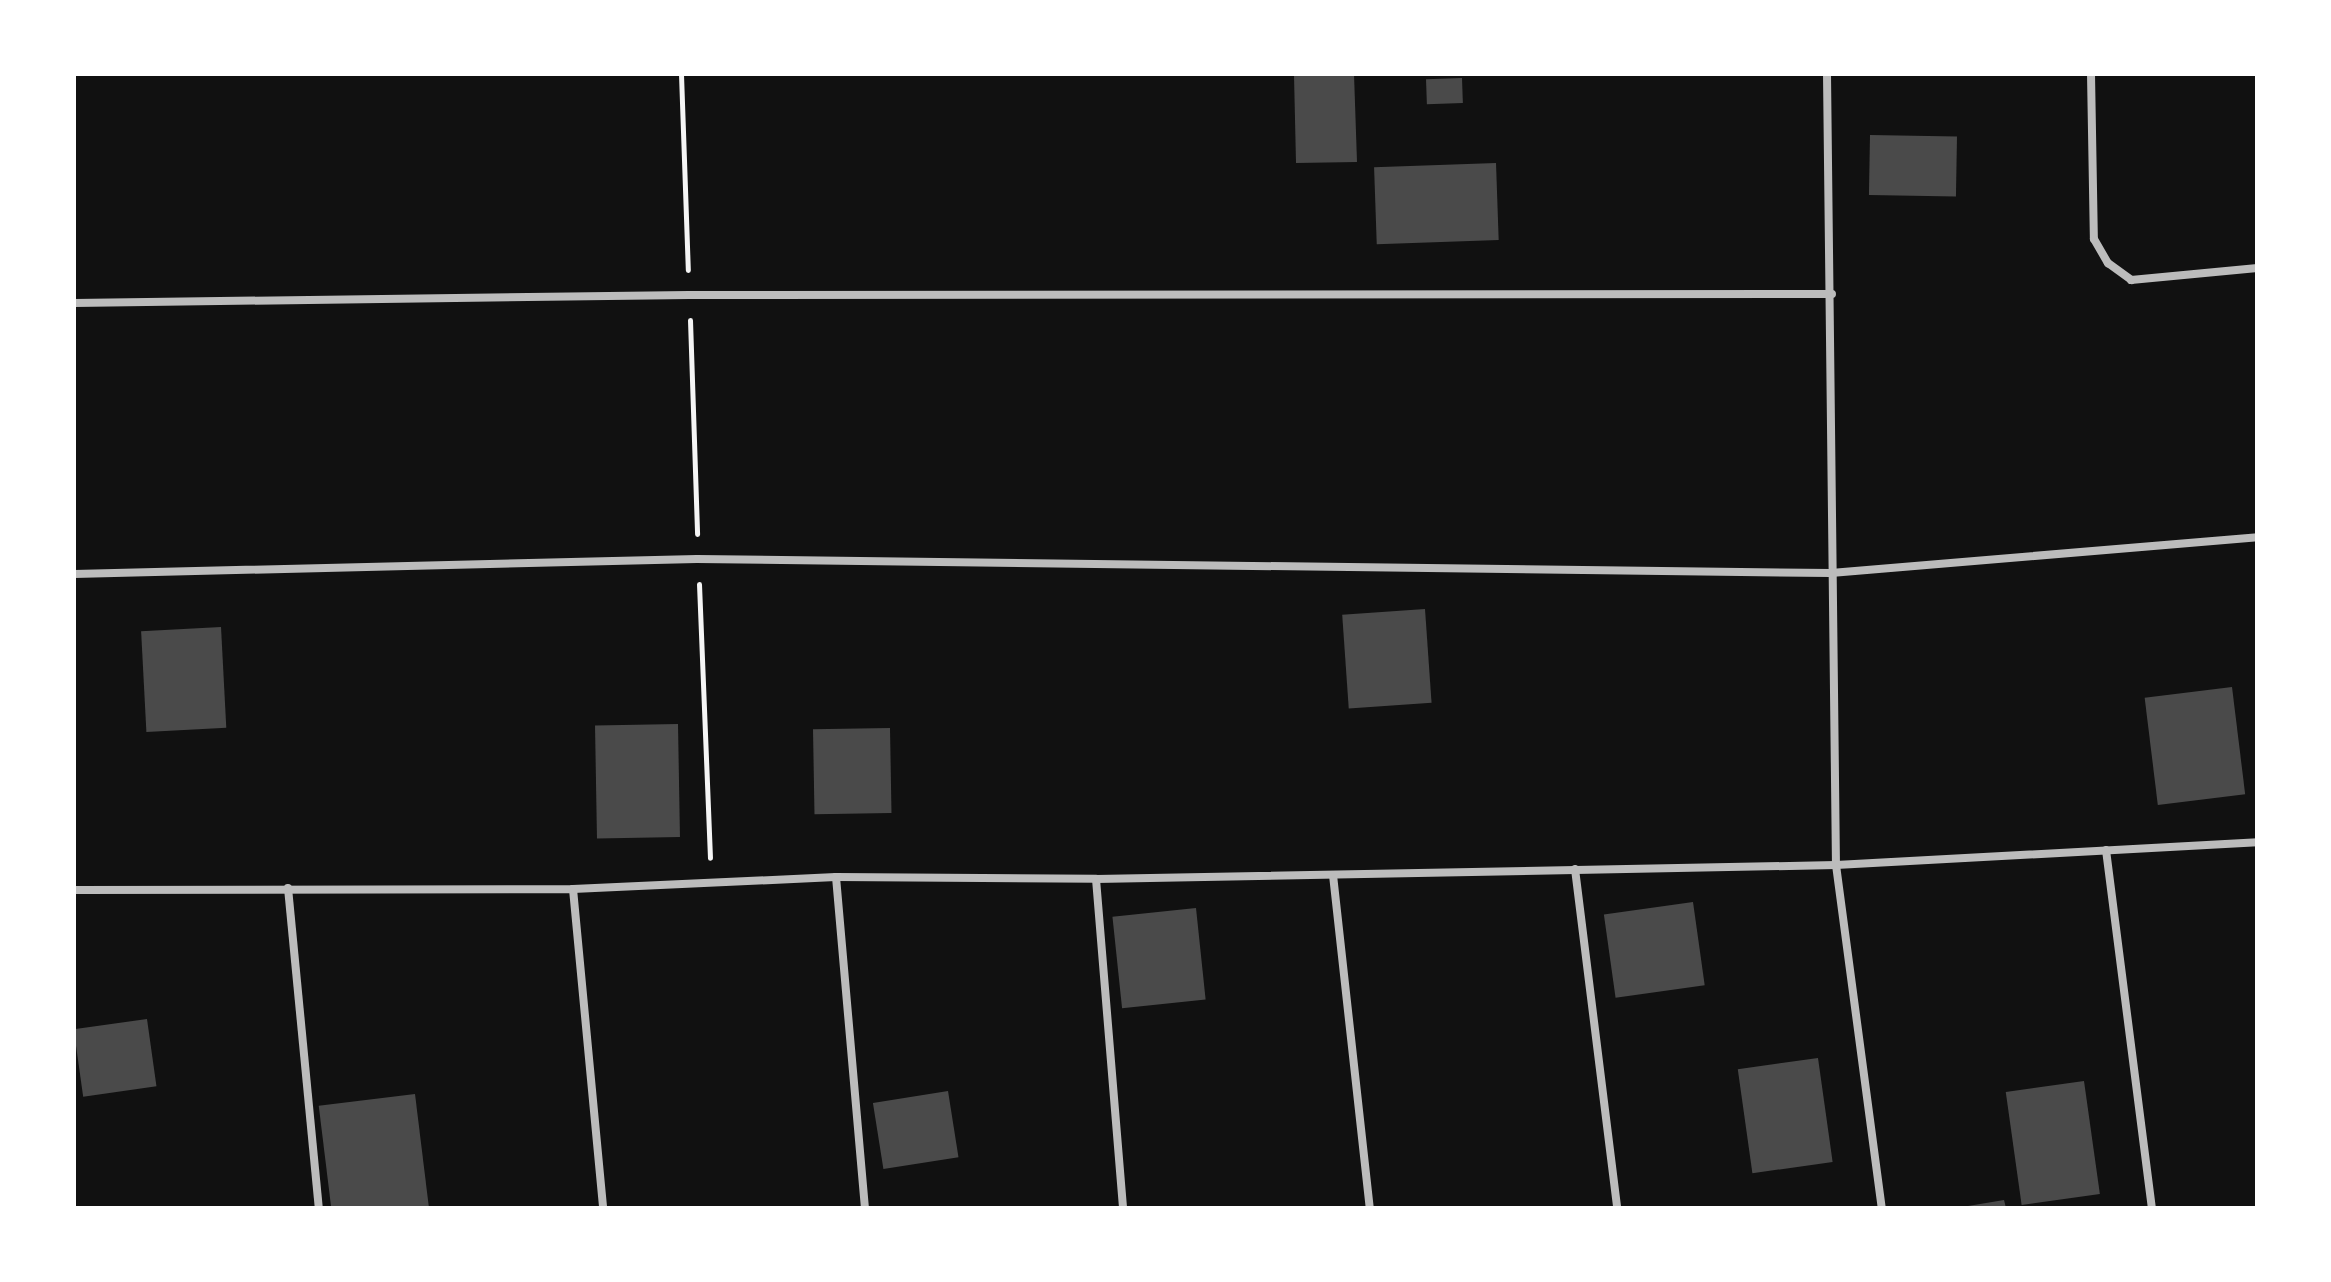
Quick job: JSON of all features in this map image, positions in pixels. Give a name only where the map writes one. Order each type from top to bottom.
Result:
[{"type":"street","points":[[1827,74],[1832,294],[1831,573],[1836,865],[1882,1208]]},
{"type":"street","points":[[2091,74],[2094,239],[2108,263],[2131,280],[2257,268]]},
{"type":"street","points":[[74,303],[689,295],[1832,294]]},
{"type":"street","points":[[74,574],[697,559],[1831,573],[2257,537]]},
{"type":"street","points":[[74,890],[573,889],[836,877],[1096,879],[1836,865],[2257,842]]},
{"type":"street","points":[[2106,850],[2152,1208]]},
{"type":"street","points":[[1575,869],[1617,1208]]},
{"type":"street","points":[[1333,875],[1370,1208]]},
{"type":"street","points":[[836,877],[865,1208]]},
{"type":"street","points":[[1096,879],[1123,1208]]},
{"type":"street","points":[[288,888],[319,1208]]},
{"type":"street","points":[[573,889],[603,1208]]},
{"type":"path","points":[[681,74],[711,883]]},
{"type":"building","points":[[1354,74],[1357,162],[1296,163],[1294,75]]},
{"type":"building","points":[[1462,78],[1463,103],[1427,104],[1426,79]]},
{"type":"building","points":[[1870,135],[1957,137],[1956,197],[1869,195]]},
{"type":"building","points":[[1496,163],[1499,240],[1377,244],[1374,167]]},
{"type":"building","points":[[1425,609],[1432,703],[1349,709],[1342,615]]},
{"type":"building","points":[[221,627],[226,728],[146,732],[141,631]]},
{"type":"building","points":[[2232,687],[2245,794],[2158,805],[2145,698]]},
{"type":"building","points":[[678,724],[680,837],[597,838],[595,725]]},
{"type":"building","points":[[890,728],[891,813],[814,814],[813,729]]},
{"type":"building","points":[[1693,902],[1705,985],[1616,998],[1604,915]]},
{"type":"building","points":[[1196,908],[1206,999],[1122,1008],[1112,917]]},
{"type":"building","points":[[147,1019],[156,1086],[83,1097],[74,1029]]},
{"type":"building","points":[[1818,1058],[1833,1162],[1752,1173],[1738,1069]]},
{"type":"building","points":[[2084,1081],[2100,1194],[2022,1205],[2006,1092]]},
{"type":"building","points":[[948,1091],[958,1157],[883,1169],[873,1103]]},
{"type":"building","points":[[415,1094],[429,1208],[331,1208],[319,1106]]},
{"type":"building","points":[[2004,1200],[2006,1208],[1968,1208],[1968,1206]]}]
